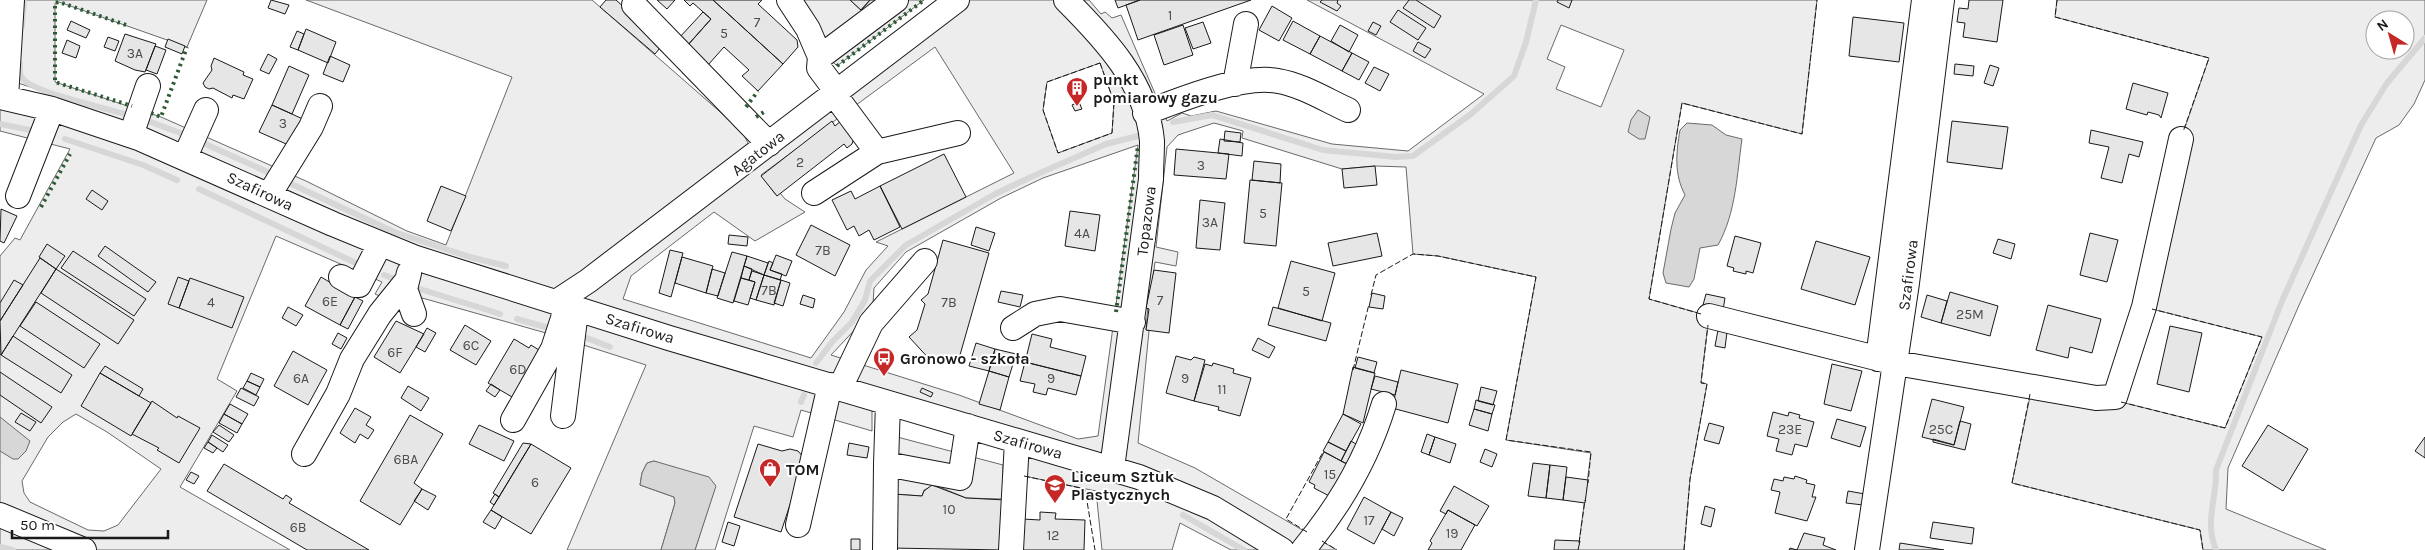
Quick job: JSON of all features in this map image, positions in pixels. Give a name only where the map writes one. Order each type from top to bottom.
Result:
[{"type":"street","points":[[3,98],[12,0]]},
{"type":"street","points":[[789,0],[808,29],[820,57],[819,68],[878,152]]},
{"type":"street","points":[[820,57],[896,0]]},
{"type":"street","name":"Agatowa","points":[[567,305],[588,281],[957,0]]},
{"type":"street","name":"Topazowa","points":[[1066,0],[1113,50],[1134,84],[1145,113],[1152,140],[1151,179],[1112,468]]},
{"type":"street","points":[[1887,361],[1924,0]]},
{"type":"street","name":"Szafirowa","points":[[1867,550],[1887,361],[1908,283],[1942,0]]},
{"type":"street","points":[[634,5],[769,144]]},
{"type":"street","points":[[1236,84],[1246,24]]},
{"type":"street","points":[[1145,113],[1180,99],[1236,84],[1279,81],[1348,110]]},
{"type":"street","points":[[131,135],[148,86]]},
{"type":"street","name":"Szafirowa","points":[[3,98],[52,109],[131,135],[416,258],[888,403],[1112,468],[1168,488],[1213,508],[1282,550]]},
{"type":"street","points":[[269,195],[311,127],[320,106]]},
{"type":"street","points":[[18,196],[52,109]]},
{"type":"street","points":[[184,157],[206,110]]},
{"type":"street","points":[[814,193],[878,152],[958,133]]},
{"type":"street","points":[[1709,316],[1887,361],[2096,398],[2115,397],[2144,307],[2181,139]]},
{"type":"street","points":[[341,277],[359,285],[380,244]]},
{"type":"street","points":[[304,454],[338,394],[352,358],[380,314],[405,283],[416,258]]},
{"type":"street","points":[[798,525],[835,387],[870,323],[925,261]]},
{"type":"street","points":[[405,283],[406,296],[414,314]]},
{"type":"street","points":[[563,416],[567,305]]},
{"type":"street","points":[[513,420],[553,349],[567,305]]},
{"type":"street","points":[[1012,328],[1035,314],[1060,309],[1133,322]]},
{"type":"street","points":[[885,550],[888,403]]},
{"type":"street","points":[[1303,550],[1341,498],[1375,432],[1384,404]]},
{"type":"street","points":[[886,464],[960,478],[968,426]]},
{"type":"street","points":[[1010,550],[1017,440]]},
{"type":"street","points":[[0,515],[84,550]]},
{"type":"shaded area","points":[[0,0],[207,0],[187,47],[59,2],[55,3],[55,82],[161,117],[306,181],[407,231],[446,245],[512,77],[306,0],[592,0],[742,131],[749,145],[957,0],[1089,0],[1101,14],[1105,12],[1112,18],[1121,15],[1167,121],[1182,113],[1191,116],[1216,111],[1332,144],[1408,151],[1484,94],[1307,0],[1817,0],[1802,134],[1682,103],[1649,299],[1709,316],[1701,382],[1707,384],[1690,479],[1684,550],[1578,550],[1591,453],[1506,440],[1536,277],[1438,256],[1413,254],[1406,167],[1375,166],[1342,169],[1242,138],[1243,131],[1214,123],[1178,135],[1167,147],[1156,247],[1178,252],[1176,266],[1155,262],[1151,292],[1149,292],[1146,330],[1149,331],[1138,443],[1195,468],[1337,550],[1231,550],[1180,523],[1172,550],[1102,550],[1096,491],[1024,476],[1017,441],[872,398],[872,431],[801,410],[793,437],[754,426],[715,550],[695,550],[715,487],[654,461],[647,463],[642,473],[640,485],[674,497],[675,503],[661,550],[567,550],[646,365],[546,333],[415,296],[391,301],[375,294],[382,282],[276,236],[217,379],[237,391],[180,487],[290,550],[0,550],[0,256],[15,238],[20,240],[70,149],[0,131],[0,97],[52,109],[54,95],[0,77]],"holes":[[[1561,25],[1624,50],[1601,107],[1556,89],[1565,67],[1547,59]],[[935,47],[1014,173],[876,242],[888,246],[866,270],[844,312],[811,358],[623,299],[631,276],[714,212],[755,241],[805,212],[785,199],[780,193],[776,195],[761,175]],[[1100,63],[1114,102],[1112,133],[1058,153],[1043,110],[1047,82]],[[1138,145],[1098,436],[1078,439],[959,395],[831,355],[862,322],[873,304],[874,288],[906,252],[1001,198],[1043,178]],[[76,414],[107,432],[161,469],[118,525],[104,531],[88,530],[30,502],[24,493],[22,481],[48,437],[63,422]]]},
{"type":"shaded area","points":[[789,0],[850,0],[865,14],[896,0],[924,0],[837,66],[825,54]]},
{"type":"shaded area","points":[[2057,0],[2425,0],[2425,80],[2414,104],[2399,125],[2376,138],[2300,303],[2228,468],[2226,509],[2326,550],[2203,550],[2200,530],[2012,483],[2032,387],[2125,403],[2225,428],[2262,337],[2144,307],[2181,139],[2209,58],[2055,17]]},
{"type":"shaded area","points":[[1638,110],[1650,117],[1645,139],[1639,139],[1628,132],[1631,120]]},
{"type":"shaded area","points":[[1687,123],[1712,125],[1726,135],[1742,139],[1735,193],[1729,220],[1718,245],[1700,248],[1694,279],[1689,287],[1666,283],[1663,273],[1675,213],[1685,195],[1679,179],[1677,155],[1680,130]]},
{"type":"shaded area","points":[[0,417],[30,441],[26,451],[18,459],[13,459],[0,451]]},
{"type":"shaded area","points":[[886,434],[1003,465],[1003,499],[966,498],[935,485],[924,490],[922,496],[893,494]]},
{"type":"shaded area","points":[[654,461],[709,477],[716,486],[695,550],[661,550],[675,503],[674,497],[640,485],[642,473],[647,463]]},
{"type":"building","points":[[271,0],[289,5],[285,14],[268,8]]},
{"type":"building","points":[[606,0],[616,0],[664,43],[655,54],[600,7]]},
{"type":"building","points":[[657,0],[675,0],[667,9]]},
{"type":"building","points":[[684,0],[713,0],[783,64],[758,91],[742,76],[749,70],[724,47],[708,65],[687,46],[711,19],[693,3],[690,6]]},
{"type":"building","points":[[713,0],[762,0],[758,4],[797,40],[798,47],[783,64]]},
{"type":"building","points":[[850,0],[870,0],[861,10]]},
{"type":"building","points":[[870,0],[878,0],[865,14],[861,10]]},
{"type":"building","points":[[1115,0],[1140,0],[1118,8]]},
{"type":"building","points":[[1140,0],[1251,0],[1138,40],[1126,5]]},
{"type":"building","points":[[1322,0],[1338,0],[1337,3],[1341,6],[1337,11],[1320,2]]},
{"type":"building","points":[[1409,0],[1416,0],[1441,16],[1434,28],[1403,8]]},
{"type":"building","points":[[1558,0],[1572,0],[1569,8],[1557,2]]},
{"type":"building","points":[[1969,0],[2003,0],[1997,42],[1963,37],[1965,23],[1957,22],[1959,8],[1968,9]]},
{"type":"building","points":[[1272,6],[1292,18],[1279,41],[1259,30]]},
{"type":"building","points":[[1398,10],[1426,28],[1418,40],[1390,22]]},
{"type":"building","points":[[703,12],[711,19],[687,46],[679,38]]},
{"type":"building","points":[[1853,17],[1904,23],[1899,62],[1849,56]]},
{"type":"building","points":[[71,21],[90,30],[86,38],[67,30]]},
{"type":"building","points":[[1293,21],[1320,36],[1310,54],[1283,40]]},
{"type":"building","points":[[1203,22],[1211,43],[1193,49],[1185,28]]},
{"type":"building","points":[[1373,22],[1381,26],[1376,35],[1368,31]]},
{"type":"building","points":[[1183,25],[1193,55],[1164,65],[1154,35]]},
{"type":"building","points":[[1340,25],[1358,35],[1349,52],[1331,41]]},
{"type":"building","points":[[306,29],[336,42],[328,63],[298,50]]},
{"type":"building","points":[[297,31],[304,34],[298,50],[290,47]]},
{"type":"building","points":[[125,34],[156,44],[145,72],[135,70],[115,61]]},
{"type":"building","points":[[1320,36],[1352,53],[1342,71],[1310,54]]},
{"type":"building","points":[[108,37],[119,41],[115,51],[104,47]]},
{"type":"building","points":[[168,39],[185,46],[182,54],[165,47]]},
{"type":"building","points":[[67,40],[80,46],[76,58],[62,53]]},
{"type":"building","points":[[1418,42],[1431,49],[1425,58],[1413,51]]},
{"type":"building","points":[[155,46],[166,50],[157,74],[146,70]]},
{"type":"building","points":[[1352,53],[1369,62],[1359,80],[1342,71]]},
{"type":"building","points":[[268,54],[277,59],[269,74],[260,70]]},
{"type":"building","points":[[330,56],[350,65],[343,82],[323,74]]},
{"type":"building","points":[[214,58],[244,72],[243,75],[253,79],[244,99],[233,95],[232,98],[213,88],[205,87],[203,83],[212,70],[211,66]]},
{"type":"building","points":[[1955,64],[1974,66],[1973,76],[1954,74]]},
{"type":"building","points":[[1990,65],[1999,68],[1993,86],[1984,83]]},
{"type":"building","points":[[289,66],[309,75],[292,114],[272,105]]},
{"type":"building","points":[[1374,67],[1389,74],[1380,91],[1365,83]]},
{"type":"building","points":[[2133,83],[2168,93],[2161,118],[2159,115],[2148,112],[2147,115],[2126,109]]},
{"type":"building","name":"punkt pomiarowy gazu","points":[[1079,102],[1082,109],[1075,111],[1072,105]]},
{"type":"building","points":[[272,105],[305,120],[293,147],[259,132]]},
{"type":"building","points":[[832,121],[835,126],[841,121],[854,138],[852,144],[847,148],[844,144],[777,196],[761,176]]},
{"type":"building","points":[[1952,121],[2008,127],[2002,169],[1947,162]]},
{"type":"building","points":[[2091,130],[2143,142],[2139,157],[2129,154],[2122,183],[2101,178],[2109,147],[2089,143]]},
{"type":"building","points":[[1225,131],[1241,133],[1240,142],[1224,141]]},
{"type":"building","points":[[1220,139],[1243,143],[1242,156],[1218,153]]},
{"type":"building","points":[[1176,149],[1229,154],[1226,179],[1174,175]]},
{"type":"building","points":[[944,154],[966,197],[902,229],[880,186]]},
{"type":"building","points":[[1254,161],[1281,164],[1280,183],[1252,180]]},
{"type":"building","points":[[1375,166],[1377,185],[1344,188],[1342,169]]},
{"type":"building","points":[[1250,180],[1282,183],[1276,246],[1244,243]]},
{"type":"building","points":[[441,186],[466,196],[451,231],[427,221]]},
{"type":"building","points":[[880,186],[900,227],[874,240],[869,230],[859,236],[854,226],[847,230],[832,200],[851,191],[855,199]]},
{"type":"building","points":[[92,190],[108,201],[102,210],[86,199]]},
{"type":"building","points":[[1200,200],[1225,203],[1220,250],[1196,248]]},
{"type":"building","points":[[1,209],[17,216],[4,243],[0,241]]},
{"type":"building","points":[[1070,211],[1100,215],[1095,251],[1065,246]]},
{"type":"building","points":[[811,225],[850,245],[835,276],[796,255]]},
{"type":"building","points":[[976,227],[995,233],[989,251],[971,245]]},
{"type":"building","points":[[1377,233],[1382,256],[1333,266],[1328,243]]},
{"type":"building","points":[[2090,233],[2118,240],[2107,282],[2080,275]]},
{"type":"building","points":[[729,235],[748,237],[747,246],[728,244]]},
{"type":"building","points":[[1735,236],[1761,243],[1753,273],[1746,271],[1746,274],[1733,271],[1734,268],[1727,266]]},
{"type":"building","points":[[1998,239],[2015,244],[2011,259],[1993,253]]},
{"type":"building","points":[[943,240],[989,253],[958,362],[939,357],[933,363],[909,337],[917,330],[925,304],[921,300],[928,294]]},
{"type":"building","points":[[1816,241],[1870,257],[1855,305],[1801,289]]},
{"type":"building","points":[[47,244],[65,256],[56,269],[39,257]]},
{"type":"building","points":[[105,246],[156,282],[148,292],[98,256]]},
{"type":"building","points":[[670,250],[683,253],[671,297],[659,293]]},
{"type":"building","points":[[73,251],[146,299],[134,316],[61,268]]},
{"type":"building","points":[[732,252],[747,256],[733,303],[717,298]]},
{"type":"building","points":[[776,255],[792,261],[786,276],[770,270]]},
{"type":"building","points":[[747,256],[768,263],[764,275],[744,266]]},
{"type":"building","points":[[682,257],[713,266],[706,293],[675,283]]},
{"type":"building","points":[[40,258],[56,269],[1,355],[0,321]]},
{"type":"building","points":[[769,261],[773,263],[770,270],[782,274],[780,280],[764,275]]},
{"type":"building","points":[[1291,261],[1335,273],[1322,321],[1278,308]]},
{"type":"building","points":[[744,266],[752,269],[749,280],[741,278]]},
{"type":"building","points":[[56,269],[134,320],[118,344],[41,293]]},
{"type":"building","points":[[712,269],[725,273],[718,296],[706,293]]},
{"type":"building","points":[[1154,270],[1176,273],[1169,333],[1146,330],[1149,309],[1146,308]]},
{"type":"building","points":[[752,271],[764,275],[756,300],[750,298],[755,282],[749,280]]},
{"type":"building","points":[[764,275],[781,280],[774,305],[756,300]]},
{"type":"building","points":[[178,277],[189,281],[179,308],[168,304]]},
{"type":"building","points":[[321,277],[355,297],[340,325],[305,306]]},
{"type":"building","points":[[190,278],[244,297],[232,328],[179,308]]},
{"type":"building","points":[[741,278],[755,282],[748,305],[734,301]]},
{"type":"building","points":[[14,280],[23,285],[0,321],[0,303]]},
{"type":"building","points":[[781,280],[790,283],[783,306],[774,303]]},
{"type":"building","points":[[1001,291],[1023,295],[1020,307],[998,302]]},
{"type":"building","points":[[1950,292],[1998,306],[1990,336],[1941,323]]},
{"type":"building","points":[[1372,293],[1385,296],[1383,309],[1369,307]]},
{"type":"building","points":[[1706,294],[1725,298],[1723,310],[1703,305]]},
{"type":"building","points":[[803,295],[815,299],[813,308],[800,304]]},
{"type":"building","points":[[1927,295],[1947,301],[1941,323],[1921,317]]},
{"type":"building","points":[[355,297],[363,301],[348,329],[340,325]]},
{"type":"building","points":[[36,302],[100,344],[84,368],[20,326]]},
{"type":"building","points":[[2048,305],[2101,319],[2092,353],[2070,347],[2068,358],[2036,350]]},
{"type":"building","points":[[288,307],[303,315],[296,326],[282,318]]},
{"type":"building","points":[[1273,307],[1331,323],[1326,341],[1268,325]]},
{"type":"building","points":[[396,321],[424,334],[400,373],[374,357]]},
{"type":"building","points":[[465,325],[491,341],[476,365],[450,350]]},
{"type":"building","points":[[2170,326],[2202,333],[2189,392],[2157,384]]},
{"type":"building","points":[[427,328],[436,333],[425,352],[416,347]]},
{"type":"building","points":[[1718,330],[1727,332],[1725,348],[1715,346]]},
{"type":"building","points":[[338,333],[347,338],[341,349],[332,344]]},
{"type":"building","points":[[1032,334],[1052,339],[1050,347],[1086,356],[1081,376],[1025,362]]},
{"type":"building","points":[[13,336],[72,375],[61,393],[1,355]]},
{"type":"building","points":[[1258,338],[1275,347],[1269,358],[1252,350]]},
{"type":"building","points":[[514,339],[529,348],[531,345],[547,355],[519,401],[488,383]]},
{"type":"building","points":[[976,343],[995,349],[989,371],[969,366]]},
{"type":"building","points":[[995,349],[1016,354],[1009,377],[989,371]]},
{"type":"building","points":[[293,351],[327,370],[308,405],[274,386]]},
{"type":"building","points":[[1176,356],[1191,360],[1194,357],[1205,360],[1194,401],[1166,393]]},
{"type":"building","points":[[1358,357],[1377,362],[1374,373],[1355,368]]},
{"type":"building","points":[[1025,362],[1081,376],[1076,395],[1048,388],[1046,395],[1033,392],[1035,384],[1020,381]]},
{"type":"building","points":[[1213,363],[1234,369],[1233,373],[1251,378],[1240,416],[1218,410],[1219,407],[1194,401],[1205,364],[1212,366]]},
{"type":"building","points":[[1832,364],[1862,371],[1851,411],[1824,404]]},
{"type":"building","points":[[105,366],[143,389],[139,396],[100,373]]},
{"type":"building","points":[[1353,367],[1375,373],[1363,423],[1343,414]]},
{"type":"building","points":[[1401,370],[1458,384],[1448,423],[1392,408]]},
{"type":"building","points":[[989,371],[1009,377],[1000,410],[979,404]]},
{"type":"building","points":[[0,372],[52,407],[41,423],[0,395]]},
{"type":"building","points":[[100,373],[151,403],[131,436],[81,406]]},
{"type":"building","points":[[251,373],[264,379],[260,387],[247,381]]},
{"type":"building","points":[[1375,376],[1398,382],[1395,395],[1371,389]]},
{"type":"building","points":[[247,381],[260,387],[256,395],[243,388]]},
{"type":"building","points":[[491,384],[500,390],[495,397],[486,391]]},
{"type":"building","points":[[408,386],[429,398],[421,411],[401,398]]},
{"type":"building","points":[[1481,387],[1497,391],[1493,405],[1478,401]]},
{"type":"building","points":[[241,388],[259,397],[254,406],[236,397]]},
{"type":"building","points":[[922,388],[933,393],[931,397],[920,392]]},
{"type":"building","points":[[1932,399],[1964,407],[1954,445],[1922,437]]},
{"type":"building","points":[[1476,400],[1495,405],[1492,414],[1474,409]]},
{"type":"building","points":[[152,401],[177,418],[178,416],[200,428],[179,463],[157,450],[159,448],[132,434]]},
{"type":"building","points":[[230,404],[248,414],[242,424],[224,414]]},
{"type":"building","points":[[355,408],[371,417],[366,425],[374,430],[368,439],[360,434],[355,443],[340,433]]},
{"type":"building","points":[[1474,409],[1492,414],[1488,431],[1469,425]]},
{"type":"building","points":[[1773,412],[1788,416],[1789,412],[1800,415],[1799,418],[1814,422],[1807,447],[1795,444],[1792,455],[1776,451],[1779,439],[1767,436]]},
{"type":"building","points":[[21,413],[36,422],[30,431],[15,422]]},
{"type":"building","points":[[224,414],[242,424],[237,433],[219,423]]},
{"type":"building","points":[[1343,414],[1361,424],[1346,451],[1328,442]]},
{"type":"building","points":[[410,415],[443,434],[414,483],[422,489],[400,525],[360,501]]},
{"type":"building","points":[[1837,419],[1866,427],[1860,447],[1831,438]]},
{"type":"building","points":[[1960,421],[1971,424],[1965,450],[1933,442],[1933,439],[1954,445]]},
{"type":"building","points":[[1709,423],[1724,427],[1719,444],[1704,440]]},
{"type":"building","points":[[219,425],[234,435],[229,442],[213,432]]},
{"type":"building","points":[[479,425],[514,441],[504,461],[469,444]]},
{"type":"building","points":[[2268,425],[2308,449],[2283,491],[2242,466]]},
{"type":"building","points":[[1427,434],[1435,437],[1429,455],[1421,452]]},
{"type":"building","points":[[212,435],[228,445],[223,452],[208,442]]},
{"type":"building","points":[[1435,437],[1456,444],[1450,463],[1429,455]]},
{"type":"building","points":[[2425,437],[2425,458],[2415,451]]},
{"type":"building","points":[[1351,441],[1361,447],[1351,466],[1341,461]]},
{"type":"building","points":[[208,442],[217,448],[213,453],[204,448]]},
{"type":"building","points":[[1328,442],[1346,451],[1341,461],[1323,451]]},
{"type":"building","points":[[523,443],[531,444],[499,497],[493,493]]},
{"type":"building","points":[[849,443],[869,447],[867,458],[847,455]]},
{"type":"building","points":[[531,444],[571,468],[531,534],[491,510]]},
{"type":"building","name":"TOM","points":[[758,444],[782,451],[790,449],[798,451],[805,459],[781,532],[734,517]]},
{"type":"building","points":[[1485,449],[1497,454],[1492,467],[1480,462]]},
{"type":"building","points":[[1324,452],[1351,466],[1335,499],[1314,488],[1315,485],[1309,482]]},
{"type":"building","points":[[1533,463],[1550,465],[1546,498],[1528,496]]},
{"type":"building","points":[[224,464],[283,499],[286,495],[292,499],[289,503],[369,550],[307,550],[207,491]]},
{"type":"building","points":[[1550,465],[1567,467],[1563,500],[1546,498]]},
{"type":"building","points":[[191,472],[199,476],[194,484],[186,480]]},
{"type":"building","points":[[1795,476],[1807,480],[1806,483],[1815,485],[1812,497],[1816,497],[1807,521],[1775,513],[1780,492],[1771,490],[1774,479],[1783,481],[1784,477],[1794,479]]},
{"type":"building","points":[[1566,477],[1588,480],[1585,503],[1563,500]]},
{"type":"building","points":[[932,485],[966,498],[1006,500],[1004,550],[890,548],[893,494],[922,496],[924,491]]},
{"type":"building","points":[[1454,486],[1489,506],[1477,526],[1448,510],[1446,514],[1440,511]]},
{"type":"building","points":[[422,489],[436,496],[428,510],[414,501]]},
{"type":"building","points":[[1848,491],[1865,494],[1863,505],[1846,503]]},
{"type":"building","points":[[495,494],[499,497],[494,505],[490,502]]},
{"type":"building","points":[[1364,497],[1391,512],[1374,544],[1347,529]]},
{"type":"building","points":[[1705,506],[1715,509],[1711,527],[1701,524]]},
{"type":"building","points":[[491,510],[502,517],[495,529],[483,522]]},
{"type":"building","points":[[1448,510],[1475,525],[1461,550],[1428,550],[1432,543],[1430,541]]},
{"type":"building","points":[[1040,512],[1056,513],[1055,519],[1085,520],[1084,550],[1022,550],[1023,519],[1040,520]]},
{"type":"building","points":[[1391,512],[1403,518],[1394,536],[1382,529]]},
{"type":"building","points":[[728,522],[740,526],[734,546],[722,542]]},
{"type":"building","points":[[1933,522],[1974,528],[1972,544],[1930,538]]},
{"type":"building","points":[[1804,533],[1825,538],[1823,545],[1836,550],[1797,550]]},
{"type":"building","points":[[851,539],[860,539],[860,550],[851,550]]},
{"type":"building","points":[[1555,540],[1580,541],[1578,550],[1554,550]]},
{"type":"building","points":[[1900,543],[1944,550],[1899,550]]},
{"type":"waterway","points":[[22,26],[24,0]]},
{"type":"waterway","points":[[1173,122],[1212,115],[1323,150],[1396,157],[1413,156],[1471,114],[1514,76],[1526,42],[1536,0]]},
{"type":"waterway","points":[[2216,550],[2211,529],[2216,470],[2282,301],[2361,125],[2387,83],[2425,38]]},
{"type":"waterway","points":[[20,64],[22,77],[33,86],[59,96],[128,115]]},
{"type":"waterway","points":[[148,121],[183,134]]},
{"type":"waterway","points":[[0,124],[35,131]]},
{"type":"waterway","points":[[816,363],[833,341],[852,322],[865,300],[870,281],[906,245],[995,194],[1031,177],[1106,144],[1138,136]]},
{"type":"waterway","points":[[65,139],[143,165],[177,180]]},
{"type":"waterway","points":[[201,142],[272,174]]},
{"type":"waterway","points":[[285,181],[394,232],[470,257],[506,266]]},
{"type":"waterway","points":[[199,189],[358,264]]},
{"type":"waterway","points":[[384,275],[395,279]]},
{"type":"waterway","points":[[420,289],[500,314]]},
{"type":"waterway","points":[[517,319],[549,328]]},
{"type":"waterway","points":[[587,338],[610,347]]},
{"type":"waterway","points":[[801,402],[804,395]]},
{"type":"waterway","points":[[1183,515],[1244,550]]},
{"type":"waterway","points":[[0,547],[13,550]]},
{"type":"hedge","points":[[837,66],[924,0]]},
{"type":"hedge","points":[[126,25],[59,2],[55,3],[55,82],[132,106]]},
{"type":"hedge","points":[[151,113],[161,117],[187,47]]},
{"type":"hedge","points":[[746,107],[758,91]]},
{"type":"hedge","points":[[756,117],[764,112]]},
{"type":"hedge","points":[[1116,312],[1138,145]]},
{"type":"hedge","points":[[41,207],[70,154]]},
{"type":"fence","points":[[1701,314],[1649,299],[1682,103],[1802,134],[1817,0]]},
{"type":"fence","points":[[2057,0],[2055,17],[2209,58],[2183,132]]},
{"type":"fence","points":[[1100,63],[1114,102],[1112,133],[1058,153],[1043,110],[1047,82],[1100,63]]},
{"type":"fence","points":[[1371,295],[1376,275],[1413,254],[1438,256],[1536,277],[1506,440],[1591,452],[1588,483]]},
{"type":"fence","points":[[1353,370],[1369,304]]},
{"type":"fence","points":[[2121,402],[2225,428],[2262,337],[2152,309]]},
{"type":"fence","points":[[1684,550],[1690,479],[1707,384],[1701,383],[1708,325]]},
{"type":"fence","points":[[2030,394],[2012,483],[2200,530],[2203,550]]},
{"type":"fence","points":[[1307,532],[1286,519],[1323,452]]},
{"type":"fence","points":[[1024,476],[1085,489],[1095,550]]},
{"type":"fence","points":[[1579,543],[1585,500]]},
{"type":"fence","points":[[1322,541],[1337,550]]},
{"type":"place","name":"punkt pomiarowy gazu","points":[[1077,107]]},
{"type":"place","name":"Gronowo - szkoła","points":[[884,377]]},
{"type":"place","name":"TOM","points":[[770,488]]},
{"type":"place","name":"Liceum Sztuk Plastycznych","points":[[1055,504]]}]
